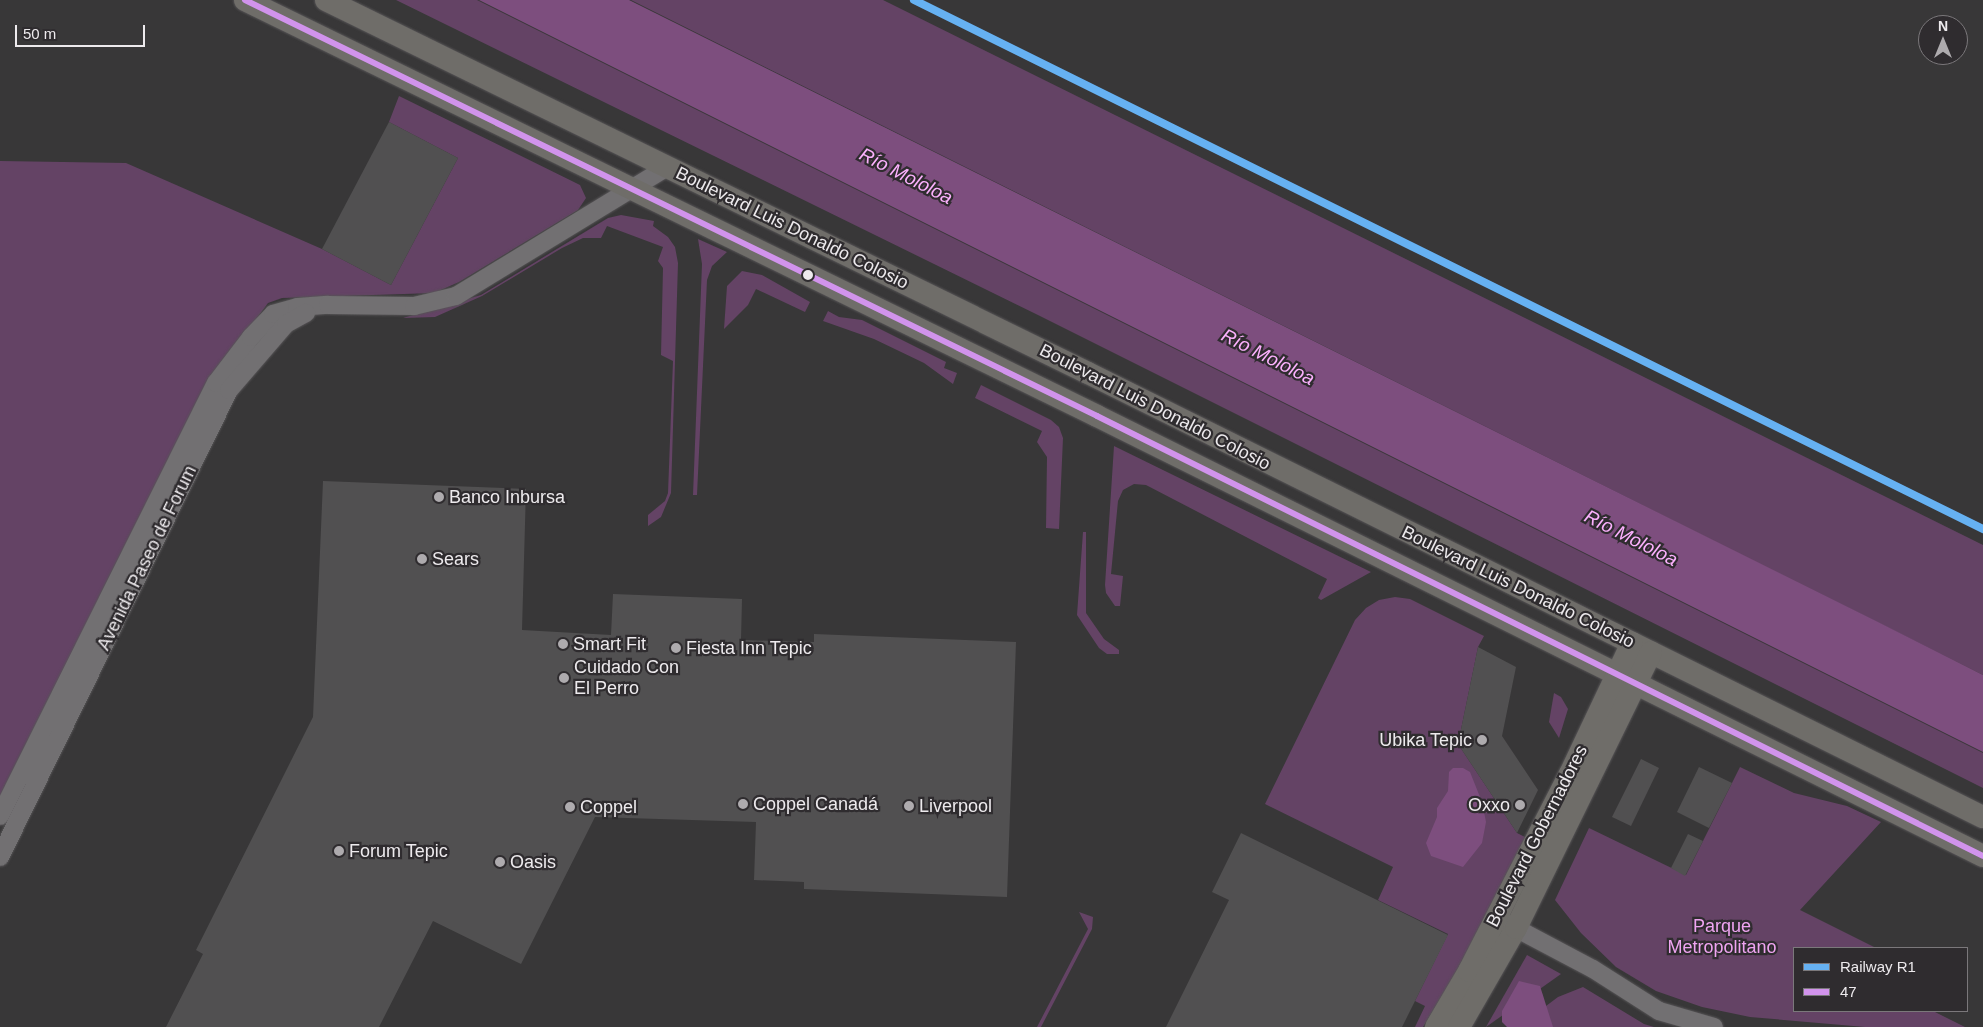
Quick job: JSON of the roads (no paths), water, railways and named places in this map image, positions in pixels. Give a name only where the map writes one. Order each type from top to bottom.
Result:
[{"type":"main road","name":"Boulevard Luis Donaldo Colosio","points":[[245,0],[1097,416],[1983,856]]},
{"type":"main road","name":"Boulevard Luis Donaldo Colosio","points":[[326,0],[1088,373],[1983,817]]},
{"type":"main road","points":[[893,317],[915,315],[1082,395],[1089,394],[1095,387],[1094,378],[1088,373]]},
{"type":"main road","points":[[1097,416],[1113,404],[1127,405],[1323,503],[1347,503]]},
{"type":"main road","name":"Boulevard Gobernadores","points":[[1436,1027],[1469,971],[1494,917],[1570,774],[1642,648]]},
{"type":"main road","name":"Boulevard Gobernadores","points":[[1459,1027],[1516,928],[1626,679]]},
{"type":"street","name":"Avenida Paseo de Forum","points":[[0,816],[216,382],[251,337],[273,314],[297,307],[341,305],[414,306],[456,296],[667,167]]},
{"type":"street","name":"Avenida Paseo de Forum","points":[[0,857],[229,390],[286,324],[303,314],[341,305]]},
{"type":"street","points":[[1494,917],[1593,970],[1659,1011],[1714,1027]]},
{"type":"water","name":"Río Mololoa","points":[[479,0],[629,0],[1880,623],[1983,675],[1983,752]]},
{"type":"water","points":[[1453,768],[1463,768],[1470,772],[1482,802],[1486,822],[1482,843],[1463,867],[1431,856],[1426,843],[1437,817],[1437,808],[1448,791],[1449,772]]},
{"type":"water","points":[[1519,981],[1540,986],[1553,1027],[1507,1027],[1502,1022],[1502,1011]]},
{"type":"rail line","name":"R1","points":[[914,0],[1983,529]]},
{"type":"place","name":"Banco Inbursa","points":[[439,497]]},
{"type":"place","name":"Sears","points":[[422,559]]},
{"type":"place","name":"Smart Fit","points":[[563,644]]},
{"type":"place","name":"Fiesta Inn Tepic","points":[[676,648]]},
{"type":"place","name":"Cuidado Con El Perro","points":[[564,678]]},
{"type":"place","name":"Ubika Tepic","points":[[1482,740]]},
{"type":"place","name":"Coppel Canadá","points":[[743,804]]},
{"type":"place","name":"Oxxo","points":[[1520,805]]},
{"type":"place","name":"Liverpool","points":[[909,806]]},
{"type":"place","name":"Coppel","points":[[570,807]]},
{"type":"place","name":"Forum Tepic","points":[[339,851]]},
{"type":"place","name":"Oasis","points":[[500,862]]},
{"type":"park label","name":"Parque Metropolitano","points":[[1722,938]]}]
